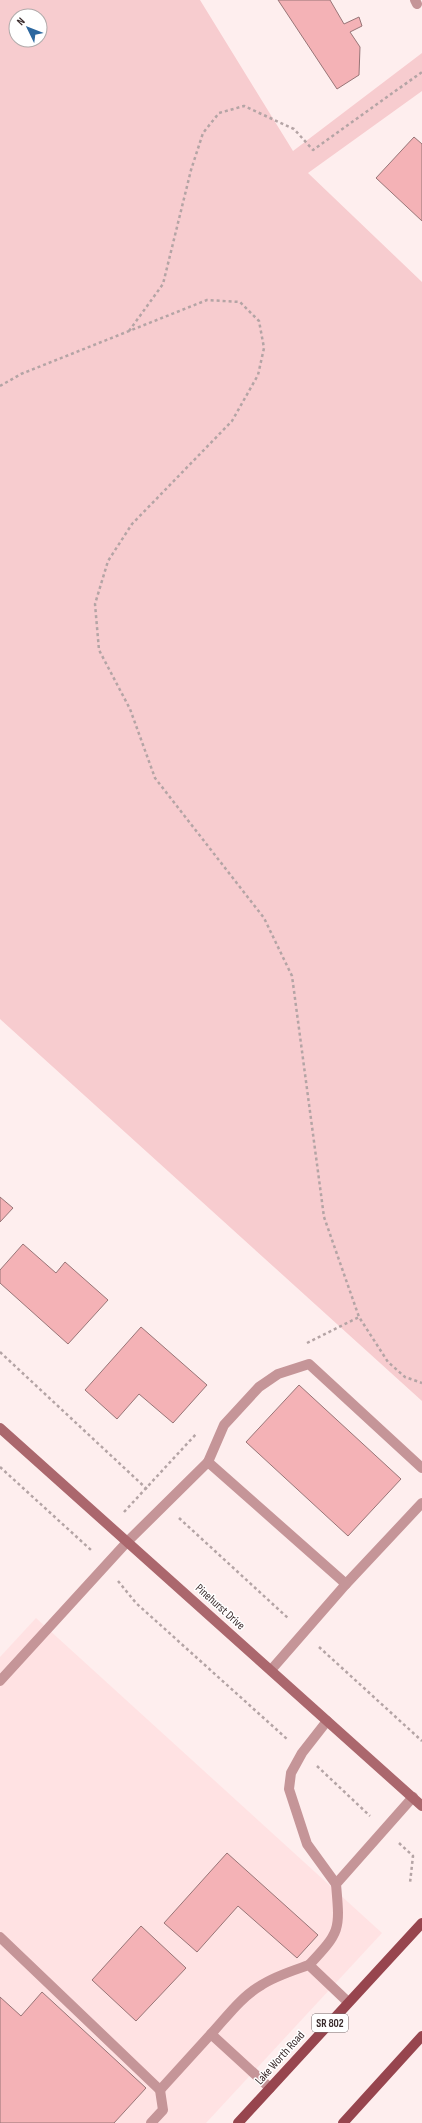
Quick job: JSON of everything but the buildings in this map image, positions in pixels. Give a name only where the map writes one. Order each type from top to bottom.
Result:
[{"type":"main road","name":"Lake Worth Road","points":[[238,2123],[422,1922]]},
{"type":"main road","points":[[343,2123],[422,2036]]},
{"type":"street","name":"Pinehurst Drive","points":[[0,1428],[422,1806]]},
{"type":"lane","points":[[0,1681],[128,1542],[208,1462],[224,1425],[259,1387],[278,1374],[309,1364],[422,1468]]},
{"type":"lane","points":[[208,1462],[346,1584]]},
{"type":"lane","points":[[270,1670],[346,1584],[422,1503]]},
{"type":"lane","points":[[160,2090],[243,1999],[259,1986],[275,1977],[309,1965],[332,1940],[338,1928],[339,1916],[336,1884],[307,1844],[289,1789],[291,1773],[302,1753],[327,1721]]},
{"type":"lane","points":[[336,1884],[413,1797]]},
{"type":"lane","points":[[0,1937],[160,2090],[163,2110],[151,2123]]},
{"type":"lane","points":[[309,1965],[348,2002]]},
{"type":"lane","points":[[211,2034],[270,2088]]},
{"type":"path","points":[[129,332],[163,284],[203,133],[219,113],[244,106],[294,129],[313,150],[422,72]]},
{"type":"path","points":[[0,386],[21,374],[207,300],[240,302],[259,321],[264,348],[258,375],[232,421],[132,524],[108,561],[95,604],[99,650],[130,709],[154,778],[264,918],[292,976],[324,1218],[359,1317],[388,1362],[405,1377],[422,1383]]},
{"type":"path","points":[[0,1352],[422,1741]]},
{"type":"path","points":[[0,1467],[106,1566],[136,1603],[413,1856],[410,1883]]},
{"type":"shaded area","points":[[0,0],[200,0],[293,151],[422,53],[422,91],[308,173],[422,282],[422,1401],[0,1019]]},
{"type":"shaded area","points":[[36,1618],[382,1933],[206,2123],[0,2123],[0,1657]]}]
